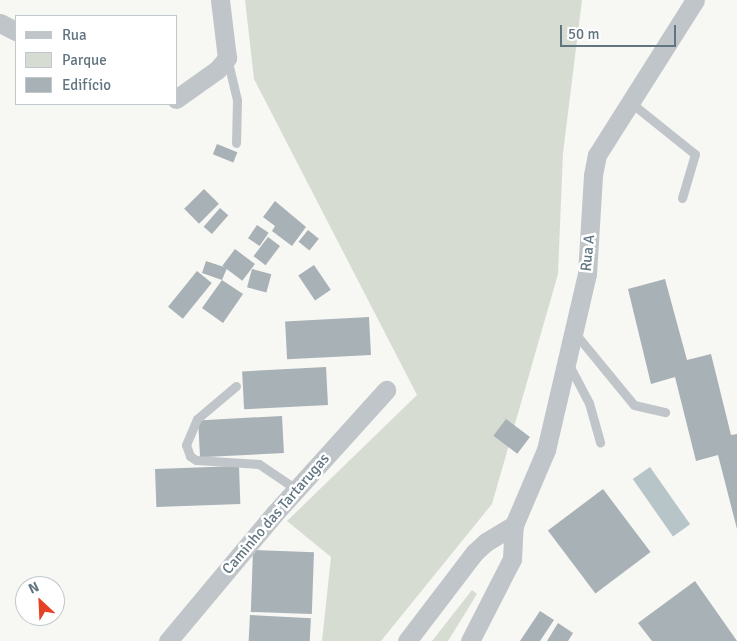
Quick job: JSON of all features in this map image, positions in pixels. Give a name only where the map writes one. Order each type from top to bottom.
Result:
[{"type":"street","points":[[178,98],[217,70],[227,58],[220,0]]},
{"type":"street","name":"Rua A","points":[[514,524],[546,450],[574,331],[590,248],[593,175],[597,155],[695,0]]},
{"type":"street","points":[[0,23],[15,30]]},
{"type":"street","name":"Caminho das Tartarugas","points":[[168,641],[296,489],[386,390]]},
{"type":"street","points":[[470,641],[512,559],[514,524]]},
{"type":"street","points":[[406,641],[474,553],[486,542],[514,524]]},
{"type":"lane","points":[[227,58],[237,100],[236,143]]},
{"type":"lane","points":[[630,102],[695,154],[682,198]]},
{"type":"lane","points":[[574,331],[634,405],[665,412]]},
{"type":"lane","points":[[567,360],[589,403],[600,442]]},
{"type":"lane","points":[[236,386],[197,419],[186,445],[190,456],[196,460],[259,464],[296,489]]},
{"type":"green space","points":[[245,0],[582,0],[563,153],[558,274],[492,504],[381,641],[322,641],[331,557],[287,521],[417,395],[254,79]]},
{"type":"green space","points":[[472,590],[477,594],[448,641],[432,641]]},
{"type":"shaded area","points":[[650,467],[690,524],[673,536],[633,479]]},
{"type":"building","points":[[217,144],[237,152],[233,162],[213,154]]},
{"type":"building","points":[[204,189],[219,204],[199,224],[184,209]]},
{"type":"building","points":[[275,201],[306,227],[292,246],[272,231],[275,226],[263,217]]},
{"type":"building","points":[[220,208],[228,215],[212,234],[204,227]]},
{"type":"building","points":[[257,225],[269,233],[260,246],[248,238]]},
{"type":"building","points":[[308,230],[319,239],[309,250],[299,242]]},
{"type":"building","points":[[268,237],[280,246],[266,265],[254,256]]},
{"type":"building","points":[[235,249],[255,264],[242,281],[222,266]]},
{"type":"building","points":[[206,261],[227,268],[222,280],[202,273]]},
{"type":"building","points":[[314,265],[331,290],[315,300],[298,276]]},
{"type":"building","points":[[252,269],[271,274],[266,293],[247,287]]},
{"type":"building","points":[[197,271],[212,283],[183,319],[168,307]]},
{"type":"building","points":[[665,279],[687,360],[711,354],[731,435],[737,434],[737,529],[718,455],[696,461],[675,377],[651,384],[628,289]]},
{"type":"building","points":[[222,280],[243,294],[223,323],[202,308]]},
{"type":"building","points":[[369,317],[371,355],[287,359],[285,321]]},
{"type":"building","points":[[326,367],[328,405],[244,409],[242,371]]},
{"type":"building","points":[[282,416],[284,453],[200,457],[198,420]]},
{"type":"building","points":[[506,419],[530,437],[517,454],[493,436]]},
{"type":"building","points":[[239,466],[240,504],[156,507],[155,469]]},
{"type":"building","points":[[603,489],[651,552],[595,594],[548,531]]},
{"type":"building","points":[[253,550],[314,552],[312,614],[251,612]]},
{"type":"building","points":[[695,581],[737,641],[652,641],[638,623]]},
{"type":"building","points":[[540,611],[554,620],[540,641],[520,641]]},
{"type":"building","points":[[250,615],[311,618],[310,641],[249,641]]},
{"type":"building","points":[[558,623],[573,633],[568,641],[547,641]]}]
